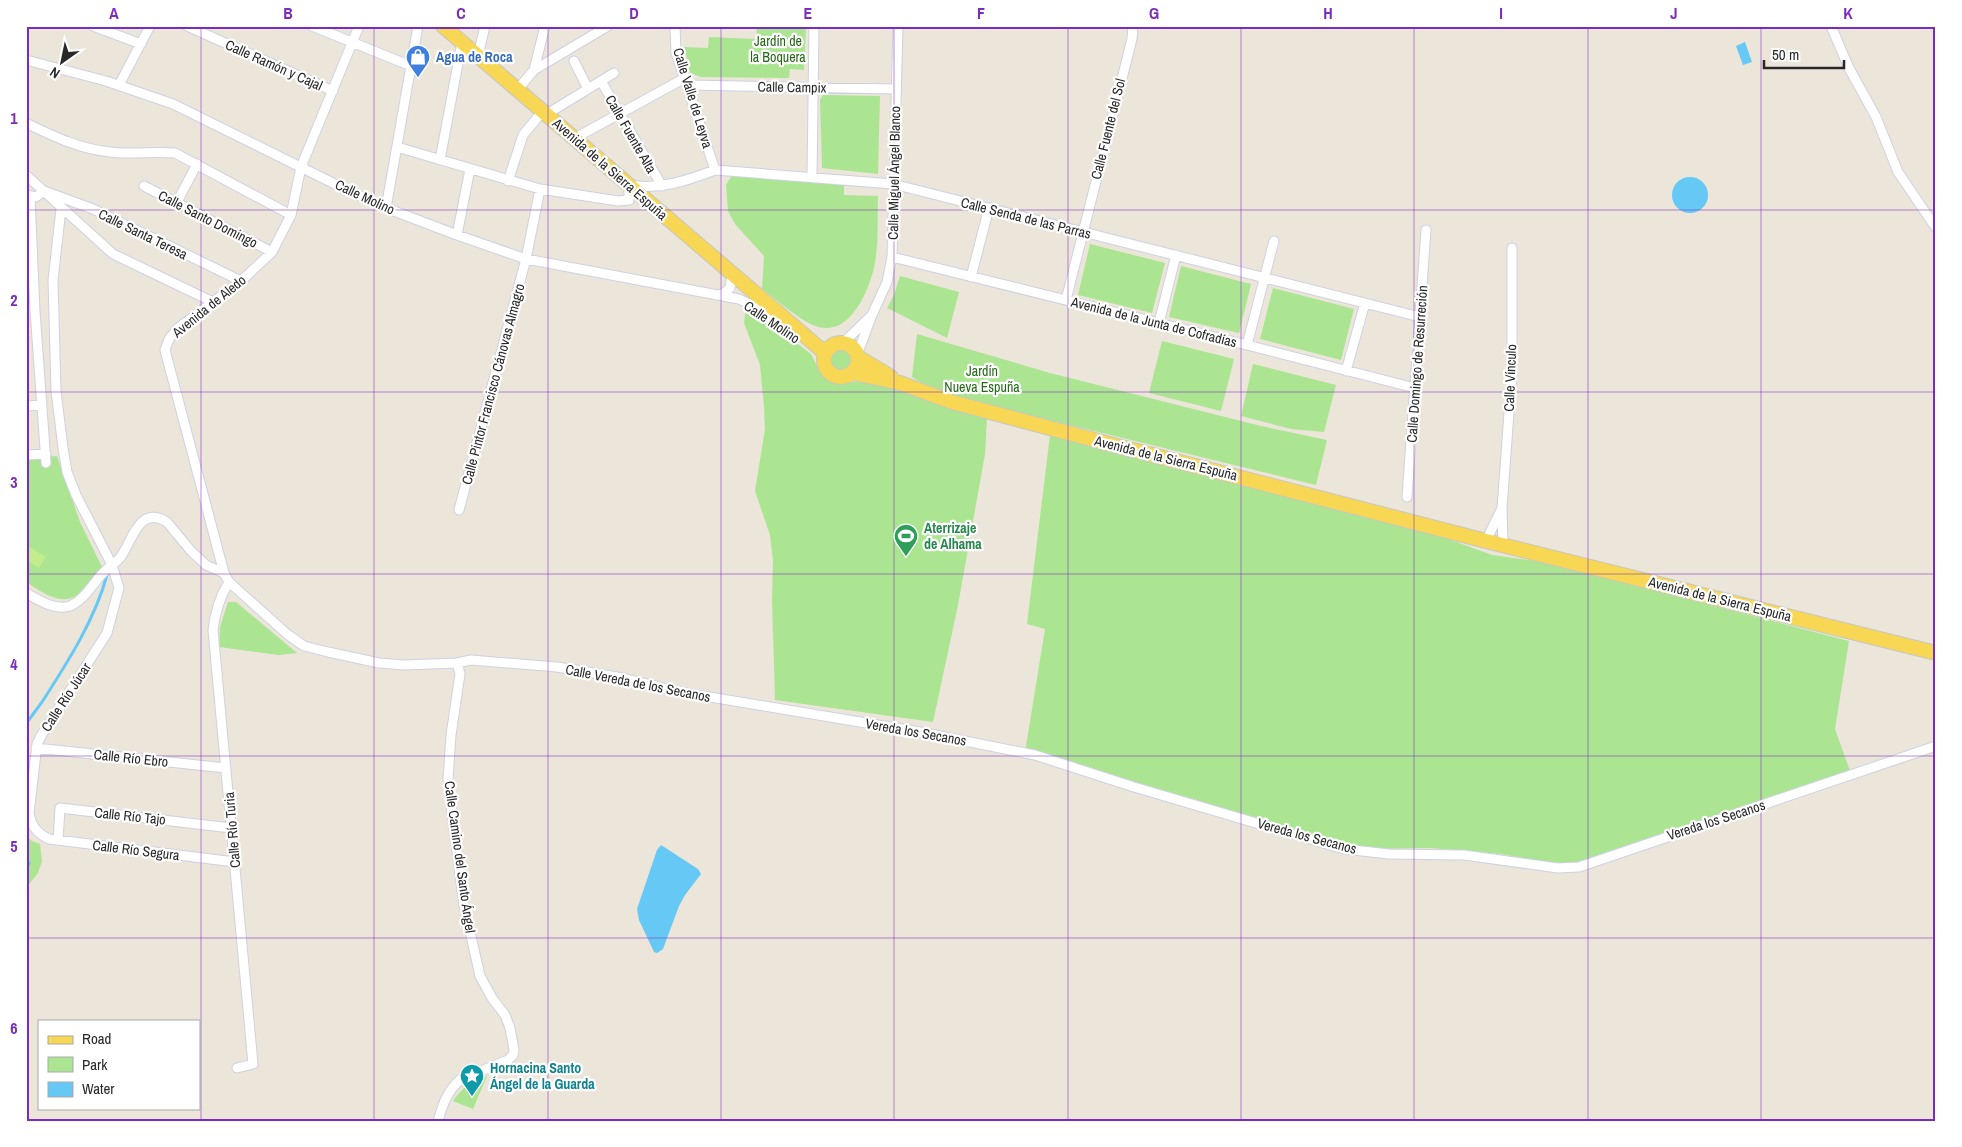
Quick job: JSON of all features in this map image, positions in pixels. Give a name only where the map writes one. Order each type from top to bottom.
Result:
[{"type":"main road","name":"Avenida de la Sierra Espuña","points":[[445,27],[777,312],[824,356]]},
{"type":"main road","name":"Avenida de la Sierra Espuña","points":[[777,312],[824,339],[841,343]]},
{"type":"main road","points":[[841,343],[852,347],[858,356],[857,368],[848,376],[837,377],[827,371],[824,356],[831,346],[841,343]]},
{"type":"main road","name":"Avenida de la Sierra Espuña","points":[[858,356],[900,383]]},
{"type":"main road","name":"Avenida de la Sierra Espuña","points":[[853,372],[900,383],[952,402],[1486,541],[1936,653]]},
{"type":"main road","name":"Avenida de la Sierra Espuña","points":[[1434,527],[1481,548],[1499,551],[1503,544]]},
{"type":"street","points":[[93,26],[141,44]]},
{"type":"street","points":[[120,85],[150,26]]},
{"type":"street","name":"Calle Ramón y Cajal","points":[[187,26],[333,91]]},
{"type":"street","points":[[312,26],[411,66]]},
{"type":"street","name":"Avenida de Aledo","points":[[224,573],[165,350],[169,339],[178,328],[240,281],[272,252],[291,215],[301,167],[359,26]]},
{"type":"street","points":[[386,208],[418,26]]},
{"type":"street","points":[[478,56],[485,26]]},
{"type":"street","points":[[534,70],[545,26]]},
{"type":"street","points":[[518,89],[534,70],[608,26]]},
{"type":"street","name":"Calle Valle de Leyva","points":[[675,26],[676,53],[715,170]]},
{"type":"street","points":[[812,176],[814,26]]},
{"type":"street","name":"Calle Miguel Ángel Blanco","points":[[858,356],[872,315],[887,282],[892,257],[898,26]]},
{"type":"street","name":"Calle Fuente del Sol","points":[[1066,300],[1132,39],[1133,26]]},
{"type":"street","points":[[1831,26],[1849,68],[1876,117],[1898,172],[1936,228]]},
{"type":"street","points":[[440,160],[462,42]]},
{"type":"street","name":"Calle Molino","points":[[26,60],[120,85],[173,104],[353,193],[386,208],[457,235],[526,258],[739,300],[756,307],[824,356]]},
{"type":"street","name":"Calle Fuente Alta","points":[[574,61],[588,89]]},
{"type":"street","points":[[508,180],[522,135],[545,112],[588,89],[614,72]]},
{"type":"street","name":"Calle Fuente Alta","points":[[601,81],[662,186]]},
{"type":"street","name":"Calle Campix","points":[[575,138],[619,113],[686,81],[813,88],[896,88]]},
{"type":"street","points":[[26,123],[56,138],[83,147],[110,152],[157,151],[175,153],[291,215]]},
{"type":"street","points":[[397,147],[540,189],[626,201],[630,197],[629,185]]},
{"type":"street","points":[[177,202],[197,164]]},
{"type":"street","points":[[457,235],[470,169]]},
{"type":"street","name":"Calle Senda de las Parras","points":[[629,185],[647,188],[662,186],[698,177],[715,170],[812,176],[893,184],[1420,317]]},
{"type":"street","points":[[26,176],[113,254],[213,302]]},
{"type":"street","name":"Calle Santo Domingo","points":[[144,186],[272,252]]},
{"type":"street","name":"Calle Pintor Francisco Cánovas Almagro","points":[[459,510],[526,258],[540,189]]},
{"type":"street","points":[[26,455],[46,458],[31,311],[28,196],[36,196],[44,191]]},
{"type":"street","name":"Calle Santa Teresa","points":[[44,191],[93,209],[240,281]]},
{"type":"street","points":[[972,277],[989,208]]},
{"type":"street","name":"Calle Río Júcar","points":[[38,833],[32,825],[29,814],[36,748],[41,736],[107,633],[119,588],[112,565],[76,495],[67,472],[62,448],[56,391],[53,315],[53,280],[61,209]]},
{"type":"street","name":"Calle Domingo de Resurreción","points":[[1407,497],[1426,230]]},
{"type":"street","points":[[1247,345],[1274,241]]},
{"type":"street","name":"Calle Vínculo","points":[[1503,544],[1502,508],[1512,372],[1512,248]]},
{"type":"street","points":[[1159,323],[1176,255]]},
{"type":"street","name":"Avenida de la Junta de Cofradías","points":[[892,257],[1415,388]]},
{"type":"street","points":[[716,295],[723,294],[730,288],[732,274]]},
{"type":"street","points":[[1346,371],[1365,303]]},
{"type":"street","name":"Calle Miguel Ángel Blanco","points":[[841,343],[872,315]]},
{"type":"street","points":[[26,406],[42,405]]},
{"type":"street","name":"Calle Vínculo","points":[[1486,541],[1502,508]]},
{"type":"street","points":[[26,593],[56,607],[69,606],[77,601],[122,554],[130,538],[142,522],[152,517],[167,522],[191,551],[206,565],[224,573]]},
{"type":"street","name":"Calle Vereda de los Secanos","points":[[224,573],[229,582],[287,634],[304,646],[379,663],[404,665],[457,663],[471,660],[557,668],[623,678],[732,702]]},
{"type":"street","name":"Calle Río Turia","points":[[229,582],[222,592],[216,608],[213,630],[253,1064],[237,1068]]},
{"type":"street","name":"Calle Camino del Santo Ángel","points":[[438,1121],[445,1097],[455,1084],[461,1079],[508,1060],[513,1055],[514,1050],[510,1028],[505,1015],[492,998],[480,976],[464,905],[448,779],[451,735],[460,674],[457,663]]},
{"type":"street","name":"Vereda los Secanos","points":[[732,702],[920,732],[1034,755],[1134,787],[1344,849],[1389,854],[1464,855],[1558,868],[1579,867],[1936,746]]},
{"type":"street","name":"Calle Río Ebro","points":[[36,748],[226,768]]},
{"type":"street","name":"Calle Río Tajo","points":[[58,840],[60,808],[232,828]]},
{"type":"street","name":"Calle Río Segura","points":[[38,833],[49,839],[235,862]]},
{"type":"green space","name":"Jardín de la Boquera","points":[[757,26],[806,26],[804,70],[790,69],[789,78],[701,77],[690,73],[684,47],[708,48],[709,37],[756,39]]},
{"type":"green space","points":[[823,95],[880,96],[878,174],[822,168],[820,100]]},
{"type":"green space","points":[[732,175],[844,185],[844,195],[878,196],[877,246],[873,272],[864,296],[850,317],[841,324],[830,328],[812,325],[762,289],[764,256],[735,224],[728,211],[726,185]]},
{"type":"green space","points":[[1090,244],[1165,263],[1152,313],[1078,295]]},
{"type":"green space","points":[[1181,266],[1251,284],[1239,333],[1169,317]]},
{"type":"green space","points":[[900,276],[959,292],[947,338],[887,308],[894,295]]},
{"type":"green space","points":[[1273,288],[1354,309],[1341,360],[1260,339]]},
{"type":"green space","points":[[746,308],[811,354],[822,376],[834,383],[857,382],[877,384],[987,419],[985,454],[958,605],[933,722],[775,700],[772,600],[773,561],[770,535],[755,491],[765,429],[764,407],[760,365],[744,323]]},
{"type":"green space","name":"Jardín Nueva Espuña","points":[[917,334],[1050,373],[1261,426],[1327,440],[1316,485],[956,396],[912,377]]},
{"type":"green space","points":[[1162,341],[1234,359],[1221,411],[1149,393]]},
{"type":"green space","points":[[841,348],[850,351],[853,360],[850,369],[841,372],[832,369],[829,360],[832,351]]},
{"type":"green space","points":[[1253,364],[1336,385],[1324,432],[1291,429],[1241,416]]},
{"type":"green space","points":[[1050,435],[1429,532],[1492,555],[1549,563],[1849,641],[1835,729],[1850,771],[1577,862],[1556,864],[1501,854],[1430,848],[1375,849],[1342,843],[1027,750],[1026,746],[1045,629],[1027,624]]},
{"type":"green space","points":[[57,456],[80,522],[102,567],[84,589],[76,596],[68,599],[51,596],[26,582],[26,458]]},
{"type":"green space","points":[[26,545],[46,557],[39,568],[26,560]]},
{"type":"green space","points":[[228,602],[236,602],[297,653],[279,655],[219,647],[220,627]]},
{"type":"green space","points":[[26,835],[32,841],[40,844],[42,861],[38,873],[26,888]]},
{"type":"green space","points":[[487,1076],[473,1109],[453,1101],[468,1085]]},
{"type":"water","points":[[1745,42],[1752,62],[1743,65],[1736,46]]},
{"type":"water","points":[[1690,177],[1703,182],[1708,195],[1703,208],[1690,213],[1677,208],[1672,195],[1677,182]]},
{"type":"water","points":[[661,845],[698,869],[701,874],[685,895],[663,949],[657,953],[654,952],[639,920],[637,909],[657,850]]},
{"type":"waterway","points":[[26,724],[44,699],[80,639],[96,607],[107,575]]},
{"type":"waterway","points":[[26,860],[29,863],[26,869]]},
{"type":"place","name":"Agua de Roca","points":[[418,78]]},
{"type":"place","name":"Aterrizaje de Alhama","points":[[906,557]]},
{"type":"place","name":"Hornacina Santo Ángel de la Guarda","points":[[472,1097]]}]
